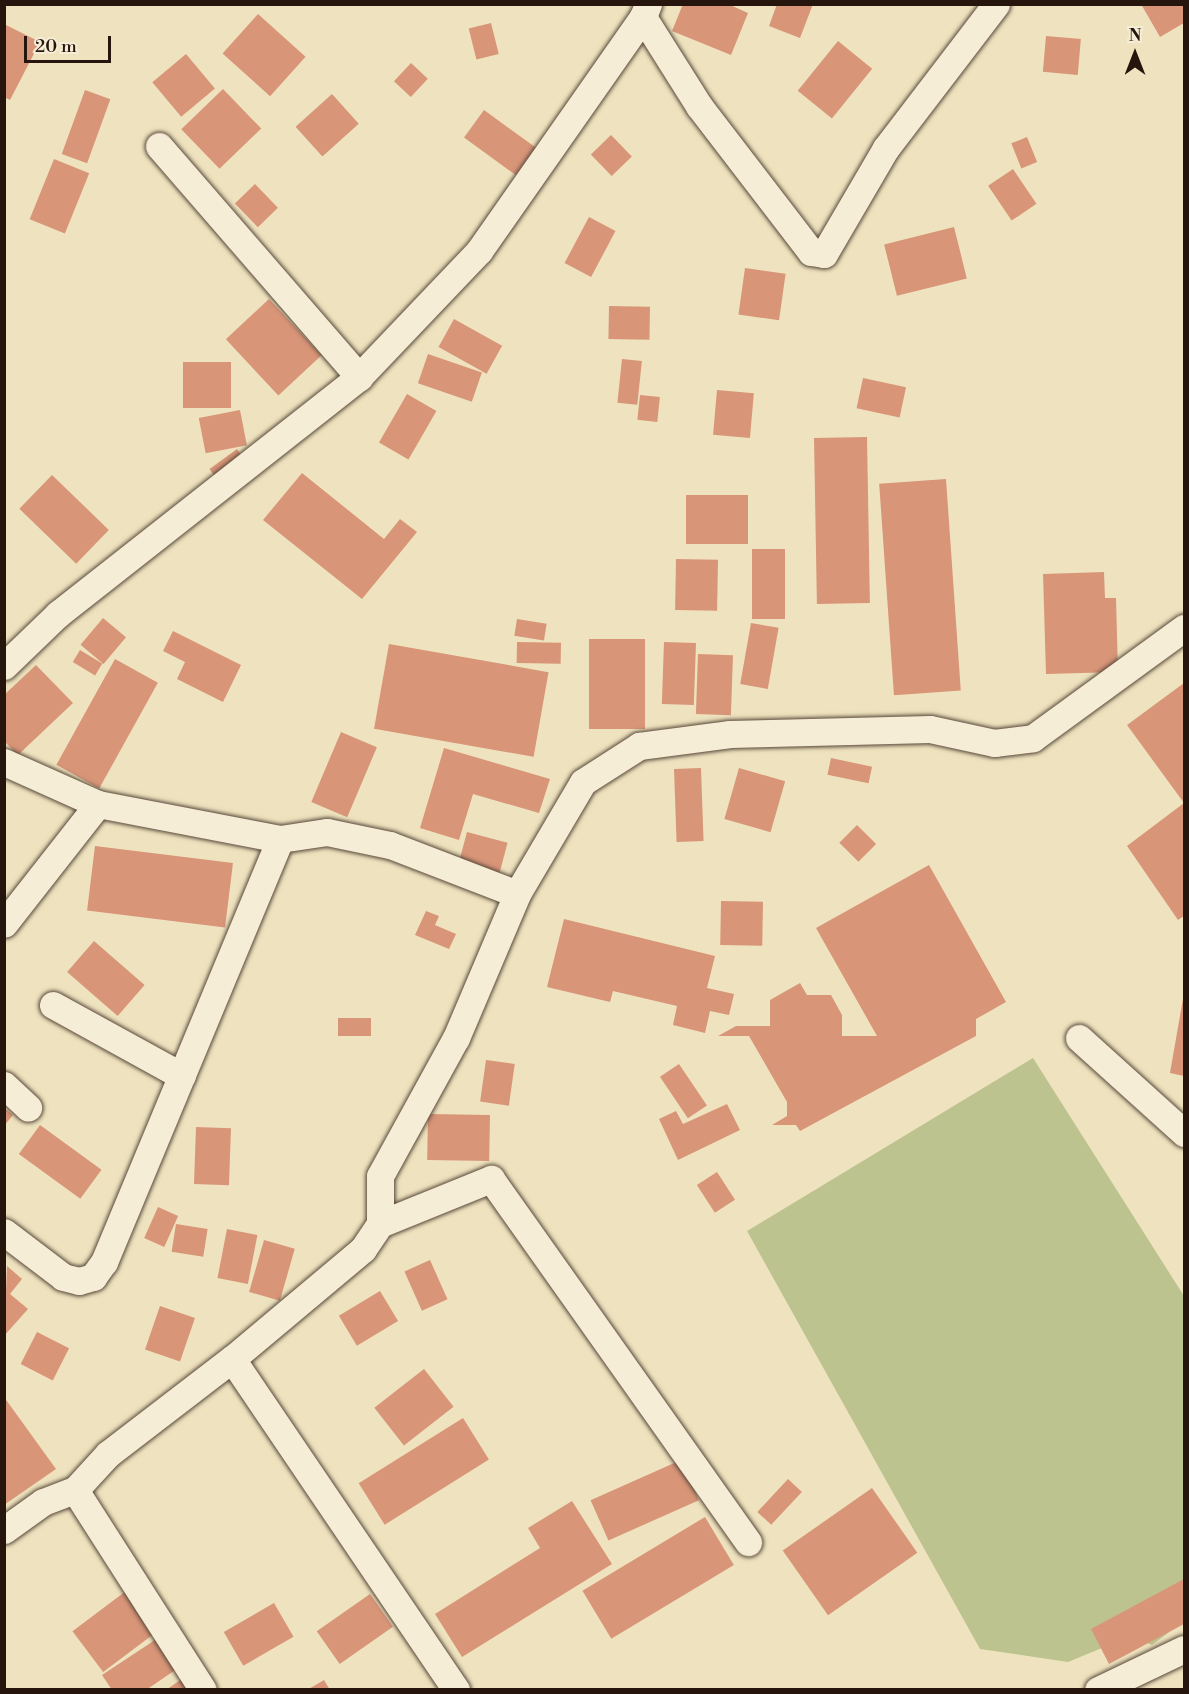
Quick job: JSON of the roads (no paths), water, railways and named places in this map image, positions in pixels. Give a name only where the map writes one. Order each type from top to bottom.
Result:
[{"type":"street","points":[[4,666],[58,614],[359,376],[479,251],[645,11],[706,115],[811,252],[824,254],[886,148],[996,4]]},
{"type":"street","points":[[159,146],[359,376]]},
{"type":"street","points":[[380,1224],[380,1176],[456,1038],[517,894],[584,782],[639,746],[730,734],[930,729],[994,743],[1033,738],[1185,628]]},
{"type":"street","points":[[4,762],[99,804],[280,839],[327,832],[390,845],[517,894]]},
{"type":"street","points":[[4,924],[99,804]]},
{"type":"street","points":[[4,1232],[63,1277],[79,1281],[93,1277],[104,1262],[280,839]]},
{"type":"street","points":[[53,1005],[182,1076]]},
{"type":"street","points":[[1079,1038],[1185,1133]]},
{"type":"street","points":[[4,1085],[27,1107]]},
{"type":"street","points":[[4,1530],[43,1502],[75,1490],[108,1454],[232,1359],[363,1249],[380,1224],[491,1179],[748,1542]]},
{"type":"street","points":[[232,1359],[456,1689]]},
{"type":"street","points":[[75,1490],[203,1689]]},
{"type":"street","points":[[1098,1689],[1185,1649]]}]
